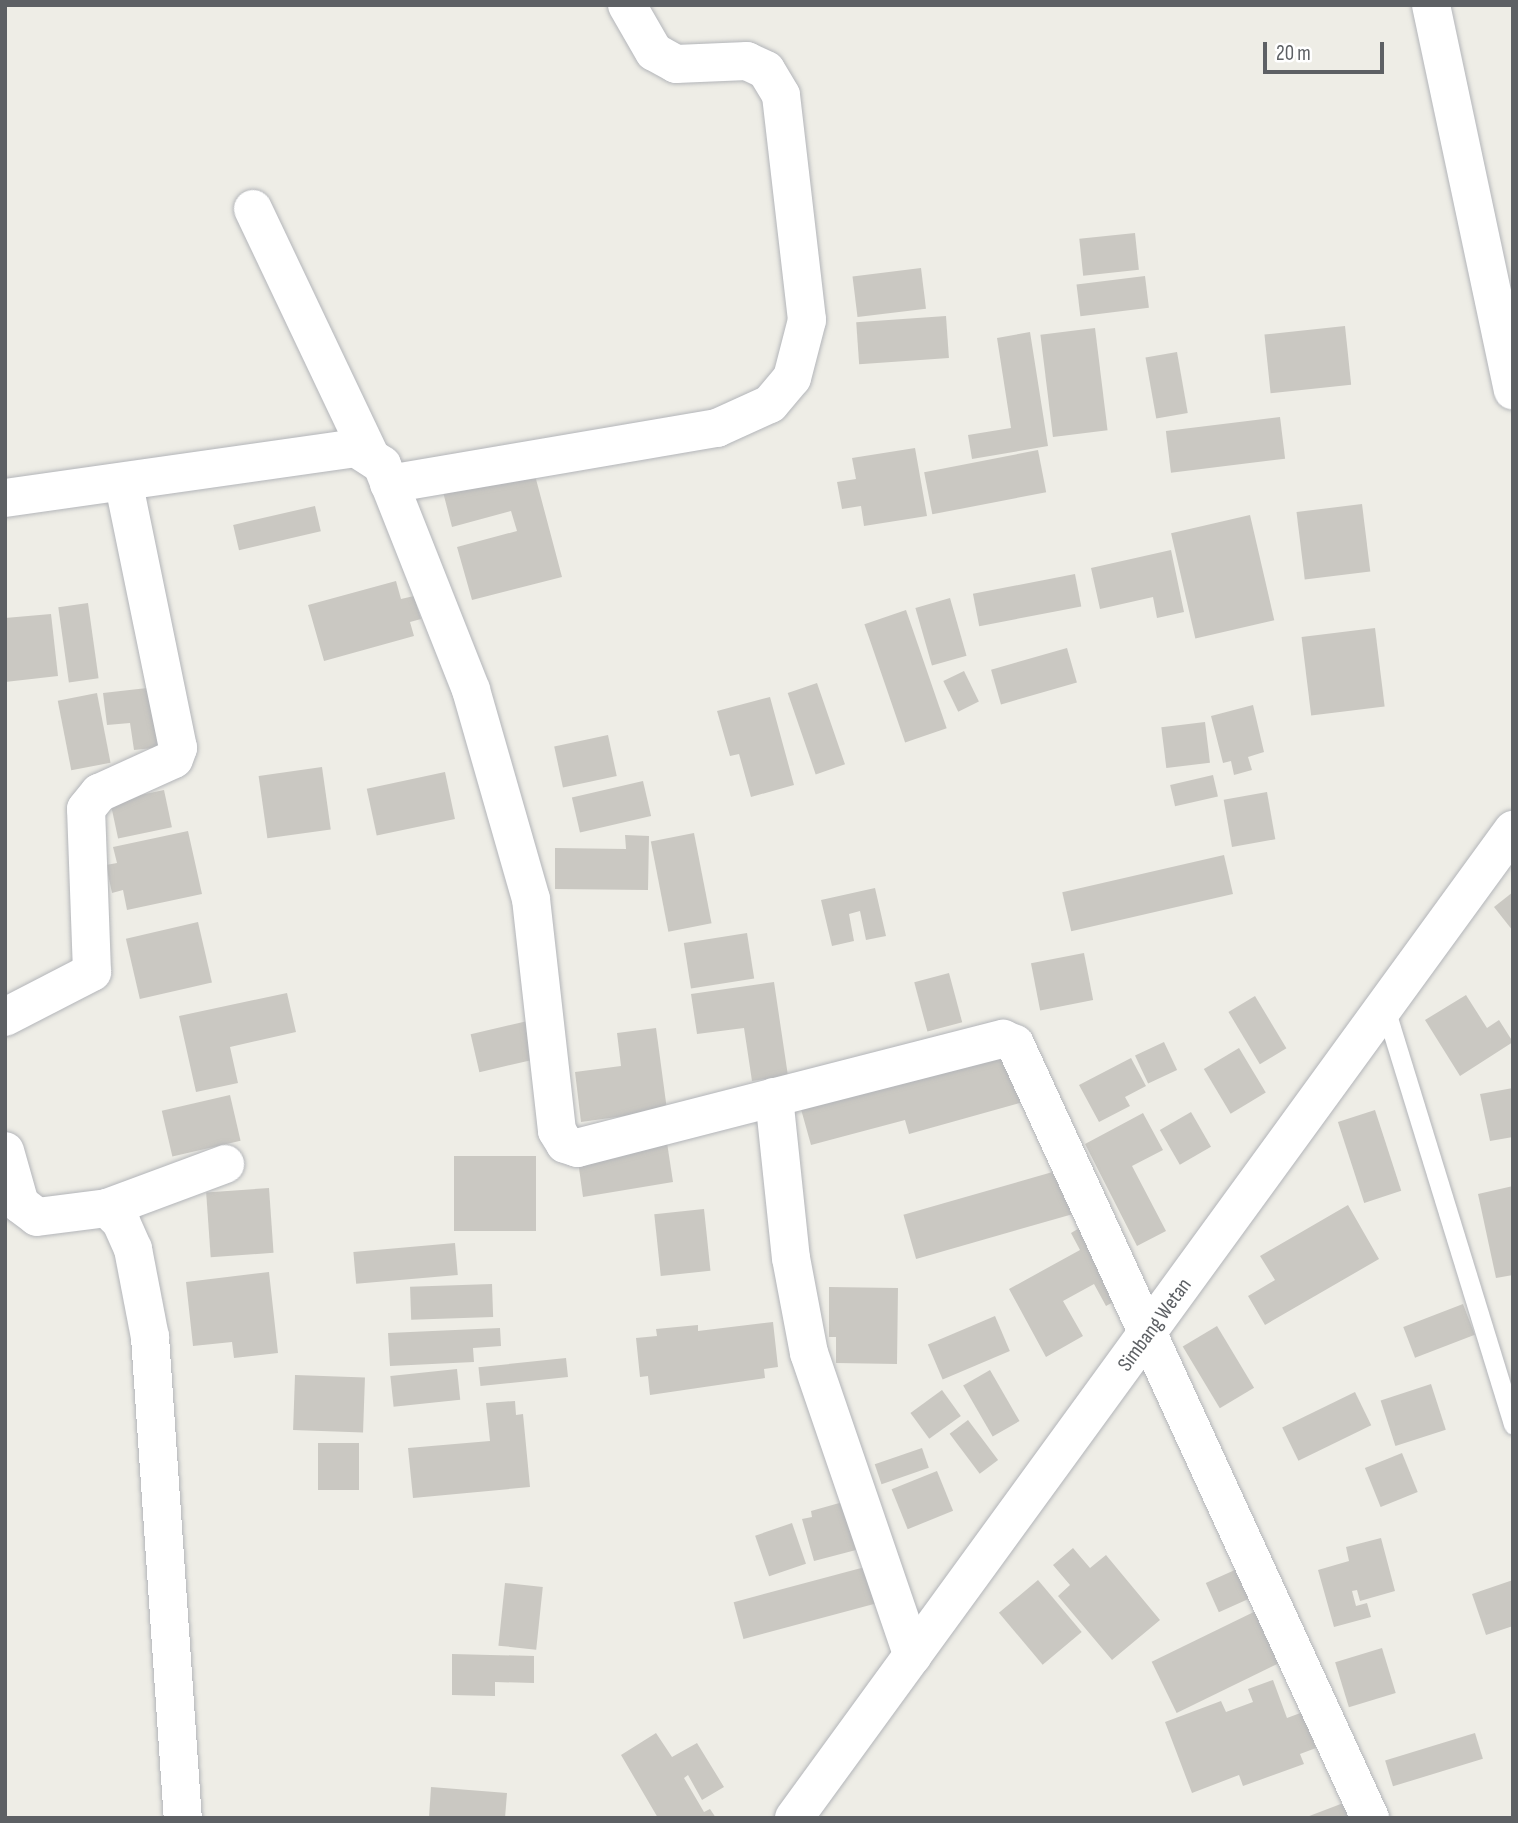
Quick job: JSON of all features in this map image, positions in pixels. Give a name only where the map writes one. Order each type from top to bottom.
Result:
[{"type":"street","points":[[5,498],[124,484],[356,448],[379,469],[717,428],[770,404],[792,378],[807,320],[780,95],[766,70],[747,61],[676,64],[654,52],[627,5]]},
{"type":"street","points":[[1431,5],[1513,390]]},
{"type":"street","points":[[253,209],[379,469],[471,690],[531,899],[561,1137],[577,1148],[1008,1038],[1023,1058],[1370,1818]]},
{"type":"street","points":[[5,1017],[92,972],[86,809],[99,793],[174,759],[178,748],[124,484]]},
{"type":"street","name":"Simbang Wetan","points":[[794,1818],[1150,1333],[1513,830]]},
{"type":"street","points":[[774,1097],[791,1258],[809,1353],[913,1656]]},
{"type":"street","points":[[5,1151],[20,1204],[37,1217],[107,1208],[225,1164]]},
{"type":"street","points":[[107,1208],[121,1222],[133,1249],[150,1337],[183,1818]]},
{"type":"lane","points":[[1385,1008],[1513,1425]]},
{"type":"building","points":[[1135,233],[1139,270],[1083,276],[1079,239]]},
{"type":"building","points":[[921,268],[926,309],[858,317],[853,276]]},
{"type":"building","points":[[1145,276],[1149,308],[1080,316],[1077,284]]},
{"type":"building","points":[[946,316],[949,358],[859,364],[856,322]]},
{"type":"building","points":[[1345,326],[1351,385],[1271,393],[1264,334]]},
{"type":"building","points":[[1095,328],[1108,430],[1053,437],[1040,335]]},
{"type":"building","points":[[1030,332],[1048,446],[972,459],[968,435],[1011,428],[997,338]]},
{"type":"building","points":[[1177,352],[1188,413],[1156,419],[1145,358]]},
{"type":"building","points":[[1280,417],[1285,459],[1171,473],[1166,431]]},
{"type":"building","points":[[915,448],[927,516],[864,526],[861,506],[842,509],[837,482],[856,479],[852,458]]},
{"type":"building","points":[[1038,450],[1046,492],[932,514],[924,472]]},
{"type":"building","points":[[532,464],[562,577],[472,600],[457,547],[517,531],[511,511],[452,527],[442,488]]},
{"type":"building","points":[[1362,504],[1370,571],[1305,580],[1296,512]]},
{"type":"building","points":[[315,506],[321,531],[239,550],[233,525]]},
{"type":"building","points":[[1250,515],[1274,620],[1195,638],[1171,533]]},
{"type":"building","points":[[1171,550],[1184,612],[1157,618],[1153,597],[1100,609],[1091,568]]},
{"type":"building","points":[[1075,574],[1081,606],[979,626],[973,594]]},
{"type":"building","points":[[396,581],[401,599],[414,596],[421,619],[410,622],[414,636],[324,661],[308,605]]},
{"type":"building","points":[[950,598],[967,656],[932,666],[915,608]]},
{"type":"building","points":[[88,603],[99,678],[69,682],[58,607]]},
{"type":"building","points":[[906,610],[947,728],[905,743],[864,624]]},
{"type":"building","points":[[51,614],[58,676],[5,682],[5,618]]},
{"type":"building","points":[[1375,628],[1385,706],[1311,715],[1302,637]]},
{"type":"building","points":[[1067,648],[1077,683],[1001,704],[991,670]]},
{"type":"building","points":[[964,671],[979,702],[958,712],[943,681]]},
{"type":"building","points":[[817,683],[845,764],[816,774],[788,693]]},
{"type":"building","points":[[156,687],[164,747],[134,750],[130,723],[107,725],[103,693]]},
{"type":"building","points":[[97,693],[111,763],[71,770],[58,701]]},
{"type":"building","points":[[770,697],[794,785],[751,797],[739,754],[730,756],[717,711]]},
{"type":"building","points":[[1253,705],[1264,752],[1248,757],[1252,770],[1234,775],[1231,761],[1223,763],[1211,716]]},
{"type":"building","points":[[1205,722],[1210,763],[1166,768],[1161,727]]},
{"type":"building","points":[[608,735],[617,776],[563,788],[554,746]]},
{"type":"building","points":[[322,767],[331,829],[267,838],[259,776]]},
{"type":"building","points":[[445,772],[455,819],[377,836],[367,789]]},
{"type":"building","points":[[1213,775],[1218,796],[1175,806],[1170,785]]},
{"type":"building","points":[[643,781],[651,816],[580,832],[572,797]]},
{"type":"building","points":[[164,790],[172,827],[118,839],[110,801]]},
{"type":"building","points":[[1267,792],[1275,839],[1232,847],[1224,800]]},
{"type":"building","points":[[188,831],[202,894],[127,910],[123,890],[112,893],[106,865],[117,863],[113,847]]},
{"type":"building","points":[[694,833],[712,923],[668,932],[651,841]]},
{"type":"building","points":[[625,835],[649,836],[648,890],[555,889],[555,848],[626,849]]},
{"type":"building","points":[[1224,855],[1233,894],[1071,931],[1062,892]]},
{"type":"building","points":[[875,888],[886,936],[866,940],[860,911],[849,914],[854,941],[832,946],[821,900]]},
{"type":"building","points":[[1513,892],[1513,931],[1494,907]]},
{"type":"building","points":[[198,922],[212,982],[140,999],[126,939]]},
{"type":"building","points":[[747,933],[754,978],[691,988],[684,943]]},
{"type":"building","points":[[1084,953],[1093,1000],[1040,1010],[1031,963]]},
{"type":"building","points":[[949,973],[962,1022],[927,1032],[914,982]]},
{"type":"building","points":[[774,982],[788,1076],[752,1081],[744,1028],[697,1034],[691,994]]},
{"type":"building","points":[[287,993],[296,1032],[230,1047],[238,1083],[196,1092],[179,1016]]},
{"type":"building","points":[[1466,995],[1487,1028],[1499,1020],[1513,1042],[1460,1076],[1425,1020]]},
{"type":"building","points":[[1255,996],[1286,1048],[1260,1064],[1228,1012]]},
{"type":"building","points":[[532,1020],[541,1058],[479,1072],[471,1034]]},
{"type":"building","points":[[656,1028],[667,1110],[581,1122],[575,1072],[621,1066],[617,1033]]},
{"type":"building","points":[[1164,1042],[1177,1070],[1148,1084],[1135,1056]]},
{"type":"building","points":[[1011,1043],[1027,1101],[909,1134],[905,1120],[811,1145],[799,1102]]},
{"type":"building","points":[[1239,1048],[1266,1093],[1231,1114],[1204,1069]]},
{"type":"building","points":[[1131,1058],[1146,1086],[1125,1097],[1130,1106],[1099,1122],[1079,1085]]},
{"type":"building","points":[[1513,1088],[1513,1137],[1490,1141],[1480,1094]]},
{"type":"building","points":[[230,1095],[241,1141],[172,1157],[162,1111]]},
{"type":"building","points":[[1375,1110],[1401,1191],[1364,1203],[1338,1122]]},
{"type":"building","points":[[1191,1112],[1211,1147],[1180,1165],[1160,1130]]},
{"type":"building","points":[[1143,1113],[1163,1150],[1132,1166],[1166,1231],[1137,1246],[1085,1144]]},
{"type":"building","points":[[666,1136],[673,1182],[583,1197],[578,1161]]},
{"type":"building","points":[[454,1156],[536,1156],[536,1231],[454,1231]]},
{"type":"building","points":[[1063,1169],[1076,1213],[916,1259],[903,1215]]},
{"type":"building","points":[[1513,1186],[1513,1275],[1496,1278],[1478,1194]]},
{"type":"building","points":[[269,1188],[274,1253],[211,1257],[206,1192]]},
{"type":"building","points":[[1348,1205],[1379,1259],[1265,1325],[1248,1296],[1275,1280],[1260,1256]]},
{"type":"building","points":[[704,1209],[710,1271],[661,1276],[654,1214]]},
{"type":"building","points":[[1088,1223],[1128,1294],[1106,1306],[1094,1284],[1063,1301],[1083,1336],[1046,1357],[1009,1289],[1080,1250],[1071,1233]]},
{"type":"building","points":[[455,1243],[458,1275],[356,1284],[353,1252]]},
{"type":"building","points":[[269,1272],[278,1353],[234,1358],[232,1342],[193,1346],[186,1282]]},
{"type":"building","points":[[492,1284],[493,1317],[411,1320],[410,1287]]},
{"type":"building","points":[[829,1287],[898,1288],[897,1364],[836,1363],[836,1337],[829,1337]]},
{"type":"building","points":[[1463,1304],[1475,1335],[1415,1358],[1403,1327]]},
{"type":"building","points":[[995,1316],[1010,1351],[943,1380],[928,1345]]},
{"type":"building","points":[[773,1322],[778,1367],[764,1369],[765,1378],[650,1395],[648,1376],[640,1377],[636,1338],[657,1336],[656,1329],[698,1325],[698,1331]]},
{"type":"building","points":[[1217,1326],[1254,1388],[1220,1408],[1183,1347]]},
{"type":"building","points":[[500,1328],[501,1346],[473,1348],[474,1362],[390,1366],[388,1333]]},
{"type":"building","points":[[566,1358],[568,1377],[480,1386],[478,1367]]},
{"type":"building","points":[[457,1369],[460,1400],[394,1407],[390,1376]]},
{"type":"building","points":[[990,1370],[1019,1421],[993,1437],[963,1386]]},
{"type":"building","points":[[295,1375],[365,1377],[363,1432],[293,1430]]},
{"type":"building","points":[[1431,1384],[1446,1430],[1395,1446],[1381,1400]]},
{"type":"building","points":[[942,1390],[961,1416],[929,1439],[910,1413]]},
{"type":"building","points":[[1355,1392],[1371,1425],[1298,1461],[1282,1428]]},
{"type":"building","points":[[515,1401],[516,1415],[523,1414],[530,1487],[413,1498],[408,1448],[490,1441],[486,1403]]},
{"type":"building","points":[[968,1420],[998,1460],[980,1474],[950,1434]]},
{"type":"building","points":[[318,1443],[359,1443],[359,1490],[318,1490]]},
{"type":"building","points":[[922,1448],[929,1468],[882,1484],[875,1464]]},
{"type":"building","points":[[1402,1453],[1418,1492],[1381,1507],[1365,1468]]},
{"type":"building","points":[[937,1471],[953,1511],[908,1529],[892,1489]]},
{"type":"building","points":[[843,1502],[856,1550],[814,1561],[802,1519],[812,1517],[811,1511]]},
{"type":"building","points":[[792,1523],[806,1564],[769,1576],[755,1536]]},
{"type":"building","points":[[1381,1538],[1395,1591],[1360,1601],[1357,1590],[1352,1591],[1356,1606],[1367,1603],[1371,1617],[1334,1627],[1318,1570],[1349,1561],[1346,1547]]},
{"type":"building","points":[[1073,1548],[1090,1568],[1106,1555],[1160,1620],[1112,1660],[1058,1596],[1070,1585],[1053,1565]]},
{"type":"building","points":[[1246,1565],[1259,1594],[1219,1612],[1206,1583]]},
{"type":"building","points":[[865,1567],[875,1604],[743,1639],[734,1602]]},
{"type":"building","points":[[1038,1580],[1082,1632],[1043,1665],[999,1613]]},
{"type":"building","points":[[1513,1580],[1513,1626],[1486,1635],[1472,1594]]},
{"type":"building","points":[[505,1583],[543,1587],[536,1650],[498,1646]]},
{"type":"building","points":[[1264,1607],[1289,1658],[1177,1713],[1152,1662]]},
{"type":"building","points":[[1382,1648],[1396,1693],[1349,1707],[1335,1662]]},
{"type":"building","points":[[452,1654],[534,1656],[534,1683],[495,1682],[495,1696],[452,1695]]},
{"type":"building","points":[[1273,1680],[1287,1718],[1303,1712],[1316,1748],[1300,1754],[1304,1764],[1243,1786],[1239,1775],[1192,1793],[1165,1722],[1221,1701],[1226,1712],[1253,1702],[1248,1689]]},
{"type":"building","points":[[656,1733],[672,1757],[697,1743],[724,1787],[702,1800],[688,1775],[684,1778],[704,1812],[710,1809],[716,1818],[658,1818],[621,1755]]},
{"type":"building","points":[[1475,1733],[1483,1759],[1393,1786],[1385,1760]]},
{"type":"building","points":[[431,1787],[507,1793],[505,1818],[429,1818]]},
{"type":"building","points":[[1346,1802],[1352,1818],[1304,1818]]}]
